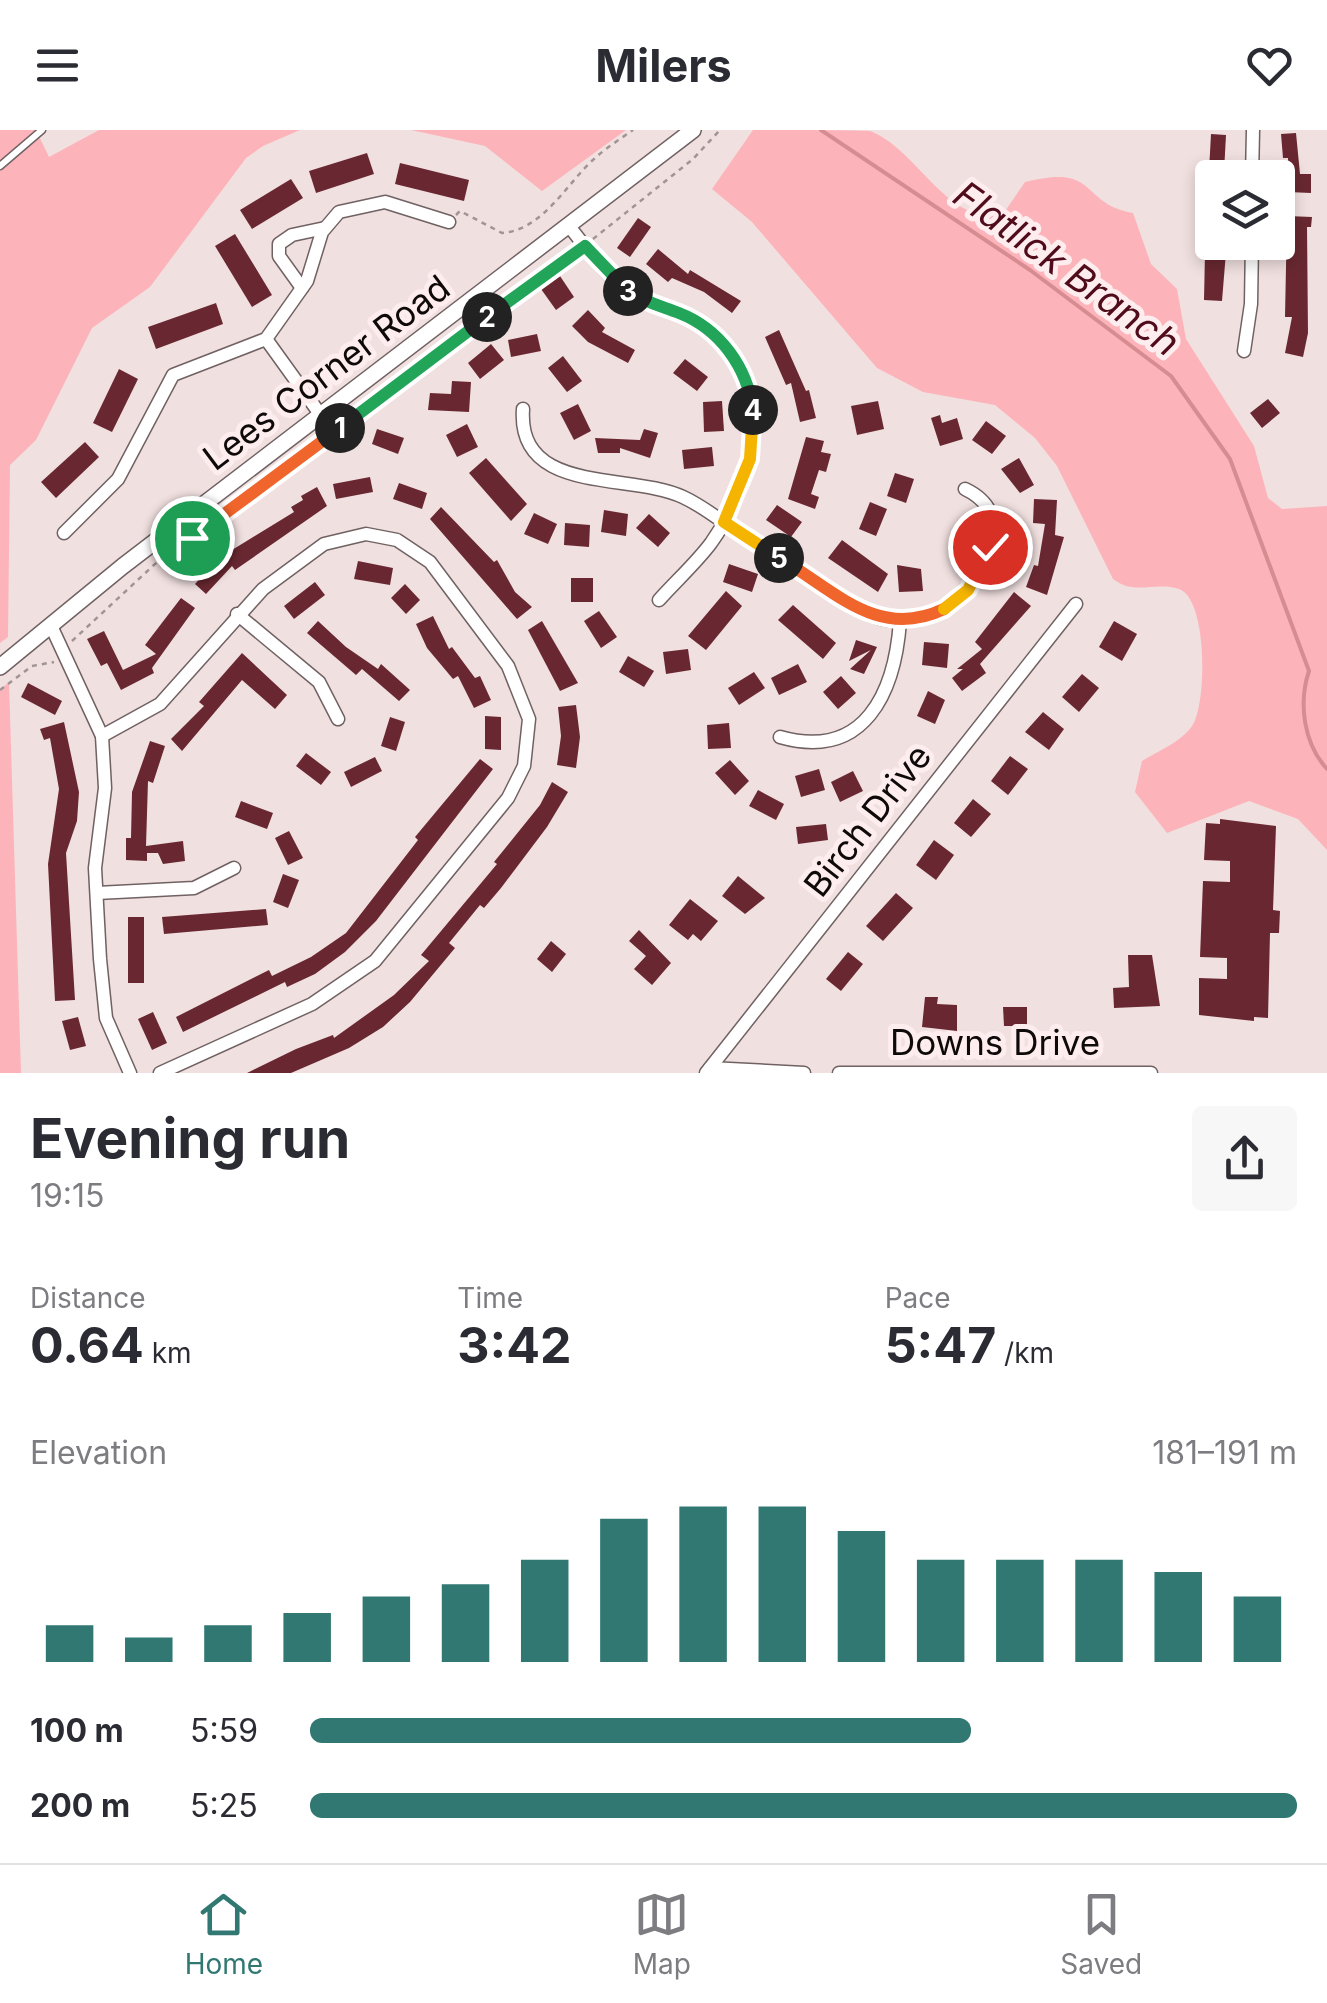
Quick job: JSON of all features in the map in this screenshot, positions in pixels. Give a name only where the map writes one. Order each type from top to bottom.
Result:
[{"type":"street","name":"Lees Corner Road","points":[[0,667],[123,566],[694,130]]},
{"type":"street","points":[[1252,160],[1253,130]]},
{"type":"street","points":[[64,532],[118,478],[173,375],[266,339],[302,288],[325,228],[339,212],[386,202],[449,222]]},
{"type":"street","points":[[568,225],[612,279],[632,294],[692,319],[714,334],[744,376],[754,411],[753,447],[724,522],[659,600]]},
{"type":"street","points":[[302,288],[280,256],[279,244],[292,235],[325,228]]},
{"type":"street","points":[[1244,351],[1251,304],[1252,260]]},
{"type":"street","points":[[266,339],[320,414]]},
{"type":"street","points":[[523,409],[529,444],[552,466],[576,477],[661,488],[724,522],[850,606],[900,621],[945,608],[980,573],[990,547],[990,518],[980,498],[965,489]]},
{"type":"street","points":[[102,736],[160,704],[262,589],[334,540],[366,534],[406,544],[430,562],[508,666],[525,701],[528,748],[508,798],[375,961],[312,1004],[160,1073]]},
{"type":"street","name":"Birch Drive","points":[[708,1070],[1076,604]]},
{"type":"street","points":[[237,614],[319,682],[338,718]]},
{"type":"street","points":[[780,737],[823,741],[848,732],[871,715],[895,672],[900,621]]},
{"type":"street","points":[[52,628],[102,736],[105,788],[95,868],[103,1000],[114,1043],[130,1073]]},
{"type":"street","points":[[97,893],[194,888],[234,868]]},
{"type":"street","points":[[708,1070],[804,1073]]},
{"type":"street","name":"Downs Drive","points":[[839,1073],[1151,1073]]},
{"type":"lane","points":[[0,166],[42,130]]},
{"type":"path","points":[[449,222],[460,211],[502,233],[520,228],[562,198],[592,161],[632,130]]},
{"type":"path","points":[[0,690],[32,666],[48,666],[66,654],[80,630],[124,598],[155,564],[243,504],[397,383],[585,246],[693,160],[720,130]]},
{"type":"shaded area","points":[[0,130],[36,130],[49,157],[99,130],[300,130],[246,158],[150,287],[92,328],[36,440],[10,465],[8,637],[0,643]]},
{"type":"shaded area","points":[[411,130],[626,130],[542,191],[485,146]]},
{"type":"shaded area","points":[[753,130],[870,131],[903,153],[949,198],[983,215],[1003,214],[1025,182],[1049,177],[1078,181],[1103,201],[1133,213],[1151,264],[1177,289],[1186,339],[1254,446],[1268,498],[1282,509],[1327,506],[1327,850],[1298,819],[1249,801],[1167,833],[1135,792],[1142,761],[1182,737],[1197,714],[1202,653],[1200,631],[1188,597],[1179,589],[1129,587],[1113,579],[1057,466],[1035,438],[995,405],[923,392],[877,368],[752,222],[712,189]]},
{"type":"shaded area","points":[[9,682],[21,1073],[0,1073],[0,690]]},
{"type":"building","points":[[1296,133],[1300,174],[1311,174],[1311,193],[1295,192],[1295,160],[1283,158],[1281,134]]},
{"type":"building","points":[[1211,134],[1226,135],[1225,160],[1210,160]]},
{"type":"building","points":[[367,153],[374,174],[316,193],[309,171]]},
{"type":"building","points":[[400,163],[469,180],[464,201],[395,184]]},
{"type":"building","points":[[291,179],[303,198],[252,229],[240,210]]},
{"type":"building","points":[[1295,216],[1312,217],[1311,227],[1307,227],[1308,333],[1303,357],[1285,353],[1292,317],[1285,317],[1286,260],[1295,260]]},
{"type":"building","points":[[638,218],[651,227],[630,257],[617,248]]},
{"type":"building","points":[[235,234],[272,295],[252,307],[215,246]]},
{"type":"building","points":[[658,249],[688,274],[690,270],[741,301],[732,313],[704,292],[672,278],[668,282],[646,264]]},
{"type":"building","points":[[1205,260],[1225,260],[1222,301],[1204,300]]},
{"type":"building","points":[[560,276],[574,297],[556,310],[541,289]]},
{"type":"building","points":[[216,303],[223,324],[156,349],[148,327]]},
{"type":"building","points":[[588,310],[605,328],[602,332],[635,350],[628,363],[588,342],[572,326]]},
{"type":"building","points":[[779,330],[806,391],[809,390],[816,418],[800,422],[791,383],[786,385],[765,337]]},
{"type":"building","points":[[537,334],[541,351],[511,357],[508,340]]},
{"type":"building","points":[[491,344],[504,360],[480,379],[468,363]]},
{"type":"building","points":[[563,356],[582,381],[567,392],[548,368]]},
{"type":"building","points":[[685,359],[708,377],[697,391],[673,373]]},
{"type":"building","points":[[119,369],[138,379],[112,432],[93,423]]},
{"type":"building","points":[[452,381],[471,382],[469,412],[428,410],[430,393],[451,394]]},
{"type":"building","points":[[1268,399],[1280,413],[1262,428],[1250,413]]},
{"type":"building","points":[[722,401],[724,431],[704,432],[703,402]]},
{"type":"building","points":[[878,401],[884,429],[857,435],[851,406]]},
{"type":"building","points":[[578,404],[591,431],[574,440],[560,413]]},
{"type":"building","points":[[940,415],[942,423],[957,418],[963,439],[940,446],[931,418]]},
{"type":"building","points":[[986,421],[1006,436],[992,454],[972,440]]},
{"type":"building","points":[[467,424],[478,447],[457,457],[446,435]]},
{"type":"building","points":[[377,429],[404,438],[398,454],[372,444]]},
{"type":"building","points":[[644,429],[658,433],[650,458],[620,448],[620,453],[598,453],[595,438],[640,440]]},
{"type":"building","points":[[806,437],[824,441],[821,452],[831,454],[826,472],[819,470],[811,494],[819,497],[815,509],[788,499]]},
{"type":"building","points":[[85,442],[99,457],[56,498],[41,482]]},
{"type":"building","points":[[712,447],[714,466],[684,469],[682,450]]},
{"type":"building","points":[[486,458],[527,504],[511,521],[469,473]]},
{"type":"building","points":[[1019,458],[1034,485],[1020,493],[1001,469]]},
{"type":"building","points":[[895,473],[914,479],[906,503],[887,496]]},
{"type":"building","points":[[370,477],[373,492],[336,499],[333,484]]},
{"type":"building","points":[[399,483],[427,493],[422,509],[393,499]]},
{"type":"building","points":[[317,487],[327,506],[235,570],[232,566],[206,594],[195,584],[219,558],[294,512],[291,507],[303,500],[301,496]]},
{"type":"building","points":[[1034,499],[1057,500],[1055,535],[1064,537],[1047,595],[1026,587],[1034,565],[1038,566],[1045,524],[1033,523]]},
{"type":"building","points":[[870,502],[887,509],[876,536],[859,529]]},
{"type":"building","points":[[777,505],[802,522],[791,537],[766,520]]},
{"type":"building","points":[[441,507],[494,562],[497,560],[515,592],[532,607],[517,619],[430,519]]},
{"type":"building","points":[[604,510],[628,514],[626,536],[601,532]]},
{"type":"building","points":[[534,513],[557,524],[548,544],[524,534]]},
{"type":"building","points":[[649,514],[670,533],[658,547],[636,528]]},
{"type":"building","points":[[565,523],[590,525],[589,547],[564,545]]},
{"type":"building","points":[[842,540],[888,574],[878,592],[828,558]]},
{"type":"building","points":[[358,561],[393,568],[390,585],[354,579]]},
{"type":"building","points":[[729,564],[758,574],[752,592],[723,582]]},
{"type":"building","points":[[897,565],[921,569],[923,591],[899,592]]},
{"type":"building","points":[[571,578],[593,578],[593,602],[571,602]]},
{"type":"building","points":[[315,582],[325,595],[294,619],[284,606]]},
{"type":"building","points":[[405,584],[420,600],[406,614],[391,598]]},
{"type":"building","points":[[726,591],[742,606],[706,650],[688,636]]},
{"type":"building","points":[[1014,592],[1031,606],[980,664],[986,673],[962,691],[952,678],[982,649],[975,642]]},
{"type":"building","points":[[181,598],[195,608],[152,668],[154,673],[121,690],[107,663],[101,666],[87,639],[104,631],[123,670],[156,654],[145,645]]},
{"type":"building","points":[[793,605],[836,643],[823,659],[778,620]]},
{"type":"building","points":[[599,611],[617,637],[601,648],[584,621]]},
{"type":"building","points":[[433,616],[449,649],[452,647],[475,678],[480,676],[491,700],[474,708],[458,676],[453,679],[427,648],[416,624]]},
{"type":"building","points":[[318,621],[346,647],[378,669],[381,664],[410,690],[399,701],[362,669],[356,675],[307,633]]},
{"type":"building","points":[[542,621],[578,683],[560,691],[528,630]]},
{"type":"building","points":[[1114,621],[1137,634],[1122,661],[1099,647]]},
{"type":"building","points":[[856,640],[877,647],[864,674],[850,669],[871,650],[849,661]]},
{"type":"building","points":[[924,642],[949,644],[947,668],[922,665]]},
{"type":"building","points":[[688,649],[691,670],[666,674],[663,652]]},
{"type":"building","points":[[242,653],[287,695],[275,709],[242,680],[182,751],[171,739],[204,706],[199,702]]},
{"type":"building","points":[[628,656],[654,671],[644,687],[619,672]]},
{"type":"building","points":[[798,664],[807,682],[779,695],[771,678]]},
{"type":"building","points":[[754,672],[765,688],[739,705],[728,688]]},
{"type":"building","points":[[1082,674],[1099,688],[1079,712],[1062,697]]},
{"type":"building","points":[[841,676],[856,693],[838,709],[823,692]]},
{"type":"building","points":[[28,683],[62,701],[55,715],[21,697]]},
{"type":"building","points":[[928,691],[945,700],[935,724],[917,716]]},
{"type":"building","points":[[576,705],[580,737],[576,768],[557,765],[561,736],[558,707]]},
{"type":"building","points":[[1043,712],[1064,729],[1049,750],[1025,732]]},
{"type":"building","points":[[485,716],[501,717],[501,750],[485,749]]},
{"type":"building","points":[[390,717],[405,722],[396,751],[381,746]]},
{"type":"building","points":[[64,722],[79,792],[77,821],[66,853],[75,1000],[55,1001],[48,864],[59,789],[50,738],[44,740],[40,729]]},
{"type":"building","points":[[729,723],[731,748],[708,749],[707,725]]},
{"type":"building","points":[[150,741],[165,746],[153,783],[148,781],[146,846],[183,841],[185,861],[163,864],[158,853],[147,853],[147,861],[126,860],[126,838],[131,838],[132,792]]},
{"type":"building","points":[[306,753],[331,772],[321,785],[296,766]]},
{"type":"building","points":[[1010,756],[1028,769],[1008,795],[991,781]]},
{"type":"building","points":[[375,757],[382,771],[351,787],[344,772]]},
{"type":"building","points":[[480,759],[493,769],[376,921],[345,952],[315,974],[287,987],[285,982],[183,1032],[176,1017],[269,970],[272,976],[311,957],[346,933],[418,840],[415,837]]},
{"type":"building","points":[[730,760],[749,781],[735,795],[715,773]]},
{"type":"building","points":[[819,769],[825,790],[801,797],[795,776]]},
{"type":"building","points":[[853,771],[863,791],[840,802],[831,782]]},
{"type":"building","points":[[552,782],[568,792],[547,827],[501,888],[484,908],[480,905],[449,943],[455,948],[410,1002],[383,1027],[349,1048],[291,1073],[247,1073],[296,1049],[333,1035],[334,1038],[394,995],[429,961],[421,955],[497,864],[494,862],[540,805]]},
{"type":"building","points":[[758,790],[784,804],[776,820],[749,806]]},
{"type":"building","points":[[973,799],[991,814],[971,837],[954,823]]},
{"type":"building","points":[[241,801],[273,813],[267,829],[235,817]]},
{"type":"building","points":[[1220,819],[1276,826],[1273,910],[1280,911],[1279,933],[1270,933],[1268,1018],[1254,1017],[1254,1021],[1199,1015],[1199,978],[1227,979],[1227,958],[1200,957],[1203,881],[1230,882],[1230,861],[1204,860],[1206,823],[1220,824]]},
{"type":"building","points":[[826,824],[828,840],[798,844],[796,827]]},
{"type":"building","points":[[289,831],[303,858],[288,865],[275,838]]},
{"type":"building","points":[[934,840],[954,855],[936,880],[916,865]]},
{"type":"building","points":[[283,874],[299,880],[288,908],[273,902]]},
{"type":"building","points":[[738,876],[765,898],[745,914],[722,896]]},
{"type":"building","points":[[896,893],[913,908],[883,941],[866,926]]},
{"type":"building","points":[[690,899],[718,921],[701,941],[693,934],[688,940],[669,925]]},
{"type":"building","points":[[266,909],[268,925],[164,934],[162,917]]},
{"type":"building","points":[[128,917],[144,917],[144,983],[128,983]]},
{"type":"building","points":[[639,930],[671,963],[652,985],[634,969],[646,956],[629,941]]},
{"type":"building","points":[[551,941],[566,954],[552,972],[537,959]]},
{"type":"building","points":[[848,952],[863,964],[841,991],[826,979]]},
{"type":"building","points":[[1128,955],[1152,955],[1160,1006],[1114,1008],[1113,988],[1129,987]]},
{"type":"building","points":[[925,997],[938,997],[937,1004],[957,1005],[957,1031],[922,1027]]},
{"type":"building","points":[[1003,1007],[1027,1007],[1027,1026],[1004,1026]]},
{"type":"building","points":[[153,1012],[167,1043],[152,1050],[138,1019]]},
{"type":"building","points":[[78,1017],[86,1046],[70,1050],[62,1021]]},
{"type":"waterway","name":"Flatlick Branch","points":[[821,130],[1030,270],[1171,376],[1230,459],[1309,671],[1305,723],[1313,748],[1327,769]]},
{"type":"route","points":[[192,538],[243,504],[559,261],[585,246],[612,279],[632,294],[692,319],[714,334],[744,376],[754,411],[753,447],[724,522],[812,576],[850,606],[885,620],[914,620],[958,600],[980,573],[990,547]]}]
